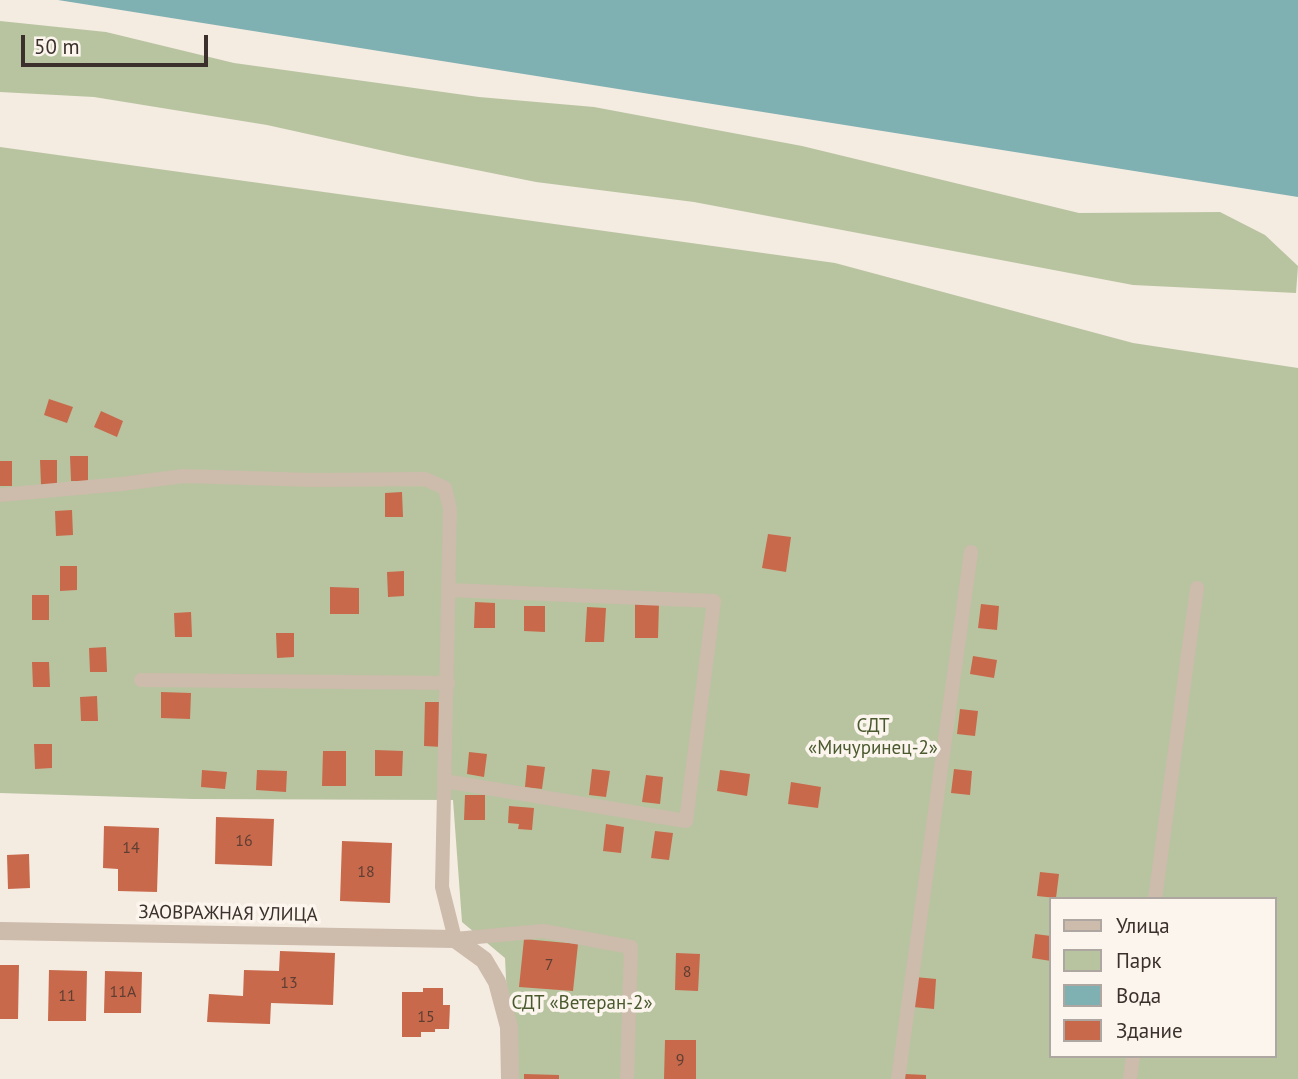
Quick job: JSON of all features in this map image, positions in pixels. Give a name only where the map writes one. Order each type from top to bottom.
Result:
[{"type":"street","name":"ЗАОВРАЖНАЯ УЛИЦА","points":[[0,931],[455,939]]},
{"type":"street","points":[[455,939],[484,960],[497,982],[509,1027],[510,1079]]},
{"type":"lane","points":[[0,495],[184,476],[312,480],[425,478],[445,488],[450,509],[442,887],[455,939],[543,931],[631,947],[626,1079]]},
{"type":"lane","points":[[898,1079],[971,552]]},
{"type":"lane","points":[[1154,897],[1197,588]]},
{"type":"lane","points":[[445,781],[686,821],[715,601],[449,590]]},
{"type":"lane","points":[[141,680],[448,683]]},
{"type":"lane","points":[[1130,1079],[1133,1058]]},
{"type":"green space","points":[[0,21],[106,32],[234,63],[479,97],[594,107],[802,146],[1079,213],[1220,212],[1265,235],[1298,266],[1296,293],[1133,285],[694,202],[536,182],[267,125],[94,97],[0,92]]},
{"type":"green space","name":"СДТ «Мичуринец-2»","points":[[0,147],[835,263],[1133,343],[1298,368],[1298,1079],[511,1079],[505,958],[462,922],[453,800],[192,799],[0,793]]},
{"type":"water","points":[[58,0],[1298,0],[1298,197]]},
{"type":"building","points":[[49,399],[73,407],[67,423],[44,415]]},
{"type":"building","points":[[101,411],[123,421],[117,437],[94,427]]},
{"type":"building","points":[[70,456],[88,456],[88,481],[71,481]]},
{"type":"building","points":[[40,460],[57,460],[57,484],[41,485]]},
{"type":"building","points":[[0,461],[12,461],[12,486],[0,486]]},
{"type":"building","points":[[402,492],[403,517],[385,517],[385,493]]},
{"type":"building","points":[[72,510],[73,535],[56,536],[55,511]]},
{"type":"building","points":[[768,534],[791,537],[786,572],[762,568]]},
{"type":"building","points":[[60,566],[77,566],[77,590],[60,591]]},
{"type":"building","points":[[404,571],[404,596],[388,597],[387,572]]},
{"type":"building","points":[[330,587],[359,588],[359,614],[330,614]]},
{"type":"building","points":[[32,595],[49,595],[49,620],[32,620]]},
{"type":"building","points":[[475,602],[495,603],[495,628],[474,628]]},
{"type":"building","points":[[635,603],[659,603],[658,638],[635,638]]},
{"type":"building","points":[[981,604],[999,606],[997,630],[978,628]]},
{"type":"building","points":[[524,606],[545,606],[545,632],[524,631]]},
{"type":"building","points":[[587,607],[606,608],[604,642],[585,642]]},
{"type":"building","points":[[191,612],[192,637],[175,637],[174,613]]},
{"type":"building","points":[[276,633],[294,633],[294,657],[277,658]]},
{"type":"building","points":[[106,647],[107,672],[90,672],[89,648]]},
{"type":"building","points":[[973,656],[997,660],[994,678],[970,674]]},
{"type":"building","points":[[32,662],[49,662],[50,687],[33,687]]},
{"type":"building","points":[[161,692],[191,693],[190,719],[161,718]]},
{"type":"building","points":[[97,696],[98,721],[81,721],[80,697]]},
{"type":"building","points":[[425,702],[443,702],[442,747],[424,746]]},
{"type":"building","points":[[960,709],[978,711],[975,736],[957,734]]},
{"type":"building","points":[[34,744],[52,744],[52,768],[35,769]]},
{"type":"building","points":[[375,750],[403,751],[402,776],[375,776]]},
{"type":"building","points":[[323,751],[346,751],[346,786],[322,786]]},
{"type":"building","points":[[469,752],[487,754],[484,777],[467,774]]},
{"type":"building","points":[[527,765],[545,767],[542,789],[525,787]]},
{"type":"building","points":[[592,769],[610,771],[606,797],[589,795]]},
{"type":"building","points":[[954,769],[972,771],[970,795],[951,793]]},
{"type":"building","points":[[202,770],[227,772],[225,789],[201,787]]},
{"type":"building","points":[[257,770],[287,771],[286,792],[256,790]]},
{"type":"building","points":[[720,770],[750,774],[747,796],[717,791]]},
{"type":"building","points":[[646,775],[663,777],[660,804],[642,802]]},
{"type":"building","points":[[791,782],[821,787],[818,808],[788,804]]},
{"type":"building","points":[[465,795],[485,795],[485,820],[464,820]]},
{"type":"building","points":[[509,806],[534,808],[532,830],[518,829],[519,824],[508,823]]},
{"type":"building","points":[[216,817],[274,819],[272,866],[215,864]]},
{"type":"building","points":[[606,824],[624,827],[621,853],[603,851]]},
{"type":"building","points":[[104,826],[159,828],[157,892],[118,891],[118,869],[103,868]]},
{"type":"building","points":[[655,831],[673,833],[669,860],[651,858]]},
{"type":"building","points":[[342,841],[392,843],[390,903],[340,901]]},
{"type":"building","points":[[29,854],[30,888],[8,889],[7,855]]},
{"type":"building","points":[[1040,872],[1059,874],[1056,897],[1037,896]]},
{"type":"building","points":[[1035,934],[1050,936],[1050,961],[1032,958]]},
{"type":"building","points":[[524,939],[578,944],[573,991],[519,987]]},
{"type":"building","points":[[280,951],[335,953],[333,1005],[271,1003],[270,1024],[207,1022],[209,994],[243,996],[244,970],[279,971]]},
{"type":"building","points":[[676,953],[700,954],[698,991],[675,990]]},
{"type":"building","points":[[0,965],[19,965],[18,1019],[0,1019]]},
{"type":"building","points":[[49,970],[87,971],[86,1021],[48,1021]]},
{"type":"building","points":[[105,971],[142,972],[141,1013],[104,1013]]},
{"type":"building","points":[[915,977],[936,979],[934,1009],[913,1007]]},
{"type":"building","points":[[423,988],[443,988],[443,1005],[450,1005],[449,1029],[421,1032],[421,1037],[402,1037],[402,992],[423,992]]},
{"type":"building","points":[[665,1040],[696,1040],[696,1079],[664,1079]]},
{"type":"building","points":[[524,1074],[559,1075],[559,1079],[524,1079]]},
{"type":"building","points":[[905,1074],[926,1075],[926,1079],[904,1079]]},
{"type":"park label","name":"СДТ «Ветеран-2»","points":[[582,1004]]}]
